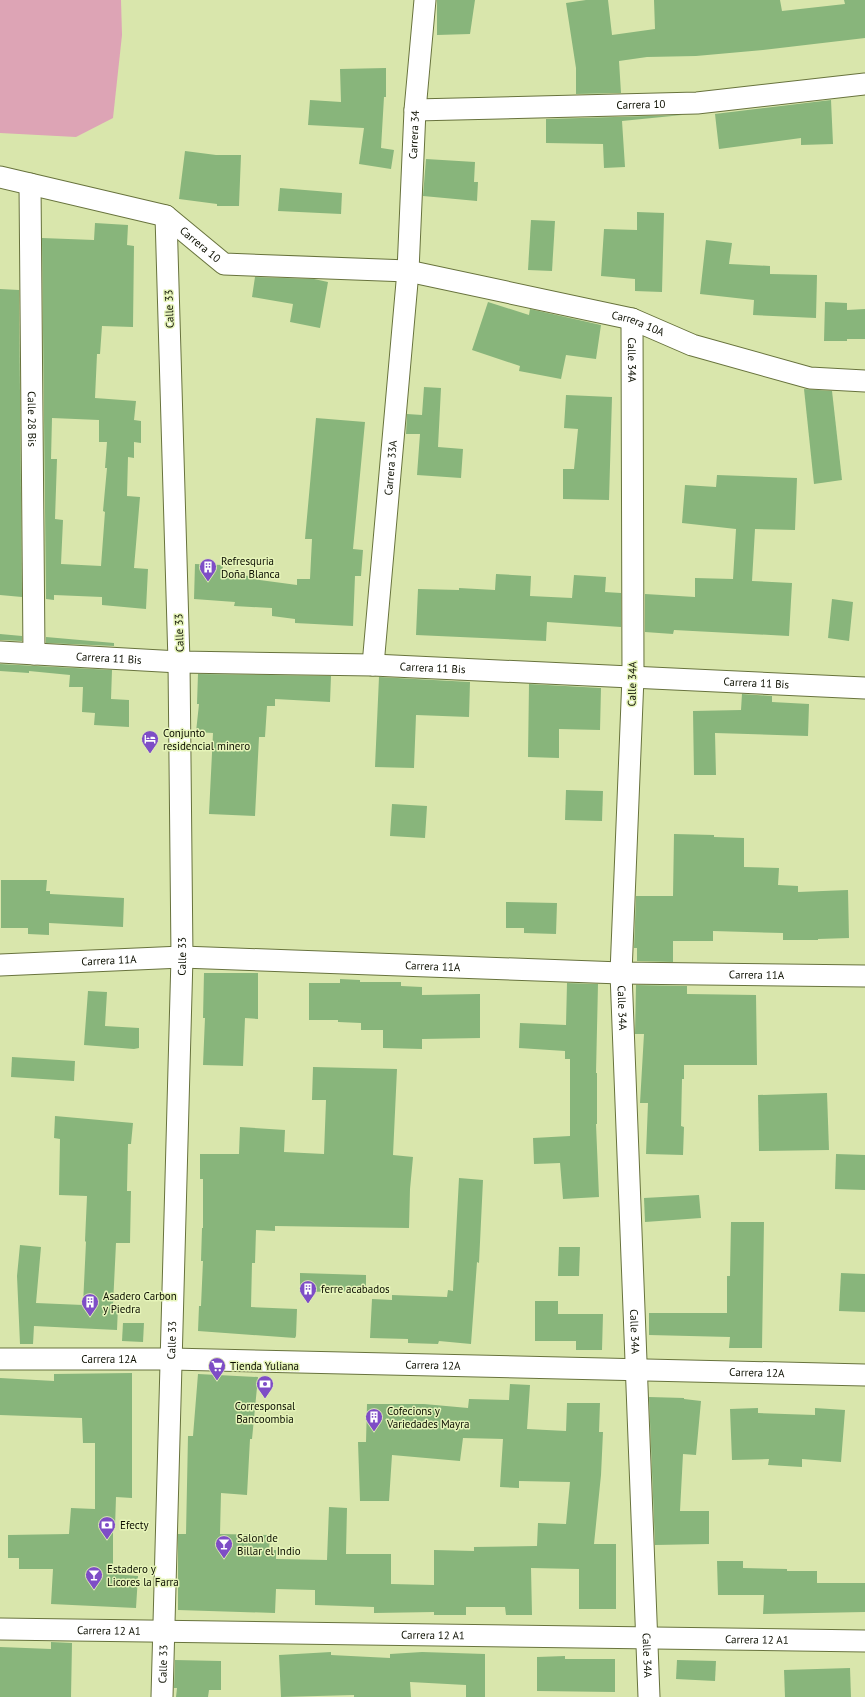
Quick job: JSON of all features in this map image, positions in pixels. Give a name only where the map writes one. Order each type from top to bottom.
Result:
[{"type":"street","name":"Carrera 34","points":[[408,271],[416,110],[425,0]]},
{"type":"street","name":"Carrera 10","points":[[416,110],[697,103],[865,84]]},
{"type":"street","name":"Carrera 10","points":[[0,177],[166,216],[224,264],[408,271]]},
{"type":"street","name":"Calle 28 Bis","points":[[30,184],[34,654]]},
{"type":"street","name":"Calle 33","points":[[162,1697],[182,957],[180,662],[166,216]]},
{"type":"street","name":"Carrera 10A","points":[[408,271],[632,319],[692,345],[810,378],[865,381]]},
{"type":"street","name":"Carrera 33A","points":[[373,665],[408,271]]},
{"type":"street","name":"Calle 34A","points":[[632,319],[633,677],[621,973],[638,1370],[649,1697]]},
{"type":"street","name":"Carrera 11 Bis","points":[[0,652],[180,662],[373,665],[865,688]]},
{"type":"street","name":"Carrera 11A","points":[[0,965],[182,957],[621,973],[865,976]]},
{"type":"street","name":"Carrera 12A","points":[[0,1359],[171,1359],[865,1375]]},
{"type":"street","name":"Carrera 12 A1","points":[[0,1629],[163,1630],[865,1641]]},
{"type":"shaded area","points":[[0,0],[121,0],[122,35],[113,118],[76,137],[0,133]]},
{"type":"building","points":[[437,0],[475,0],[470,34],[437,35]]},
{"type":"building","points":[[586,0],[608,0],[612,35],[655,29],[654,0],[780,0],[782,11],[845,4],[844,0],[865,0],[865,38],[763,50],[696,56],[647,57],[619,61],[621,93],[576,94],[576,68],[566,3]]},
{"type":"building","points":[[386,68],[386,97],[384,97],[381,148],[394,150],[391,169],[359,164],[364,128],[308,125],[310,100],[341,102],[340,69]]},
{"type":"building","points":[[831,100],[833,144],[801,145],[801,138],[719,149],[715,114],[698,116]]},
{"type":"building","points":[[682,115],[622,121],[625,167],[604,168],[603,144],[546,143],[546,119]]},
{"type":"building","points":[[185,151],[216,155],[241,155],[239,206],[217,206],[217,204],[179,199]]},
{"type":"building","points":[[426,159],[475,162],[474,182],[478,182],[477,201],[423,196]]},
{"type":"building","points":[[280,188],[342,193],[341,214],[278,211]]},
{"type":"building","points":[[637,212],[664,213],[662,292],[635,291],[635,279],[601,276],[604,229],[637,230]]},
{"type":"building","points":[[531,220],[555,221],[552,271],[528,270]]},
{"type":"building","points":[[95,223],[128,225],[127,245],[134,246],[133,327],[102,326],[100,354],[97,354],[95,398],[136,401],[134,420],[141,421],[141,443],[134,442],[134,458],[128,457],[127,496],[140,497],[134,568],[148,569],[146,609],[102,605],[102,597],[54,595],[54,600],[46,599],[42,238],[94,240]],"holes":[[[52,418],[99,420],[99,442],[107,442],[105,468],[107,468],[103,511],[105,512],[101,566],[61,564],[63,520],[55,519],[57,459],[51,459]]]},
{"type":"building","points":[[706,240],[732,243],[729,264],[770,266],[770,274],[817,275],[816,318],[753,315],[754,300],[700,294]]},
{"type":"building","points":[[255,277],[314,279],[328,282],[320,328],[290,322],[293,304],[252,297]]},
{"type":"building","points":[[0,289],[19,290],[22,597],[0,595]]},
{"type":"building","points":[[488,302],[529,315],[530,309],[601,325],[596,359],[566,355],[561,379],[519,371],[520,366],[472,350]]},
{"type":"building","points":[[825,302],[847,303],[847,310],[865,309],[865,339],[824,341]]},
{"type":"building","points":[[424,387],[441,388],[438,447],[463,449],[461,478],[417,475],[420,434],[406,434],[407,414],[422,415]]},
{"type":"building","points":[[804,389],[832,391],[842,480],[814,484]]},
{"type":"building","points":[[566,395],[612,397],[609,500],[563,499],[563,469],[574,469],[578,429],[564,428]]},
{"type":"building","points":[[316,418],[365,422],[353,549],[363,550],[361,576],[355,576],[353,626],[295,623],[295,619],[272,616],[272,608],[234,606],[235,602],[194,599],[195,564],[223,565],[222,575],[252,576],[252,579],[297,585],[297,579],[310,579],[312,539],[305,539]]},
{"type":"building","points":[[717,475],[797,478],[795,530],[755,529],[752,581],[792,583],[789,636],[674,630],[673,634],[645,632],[645,594],[695,597],[695,578],[733,579],[736,529],[682,523],[685,485],[716,487]]},
{"type":"building","points":[[496,574],[531,576],[530,596],[572,598],[574,575],[606,577],[605,592],[621,593],[621,627],[547,622],[546,641],[416,635],[418,589],[459,590],[459,588],[495,590]]},
{"type":"building","points":[[832,599],[853,602],[849,641],[828,638]]},
{"type":"building","points":[[0,634],[22,636],[22,641],[0,640]]},
{"type":"building","points":[[46,637],[114,643],[114,646],[46,643]]},
{"type":"building","points":[[0,664],[112,670],[111,699],[129,700],[129,727],[94,725],[95,713],[82,712],[83,687],[69,687],[70,675],[29,671],[29,673],[0,671]]},
{"type":"building","points":[[198,674],[331,676],[330,702],[275,699],[275,706],[267,706],[265,737],[259,737],[255,816],[209,814],[213,733],[196,732],[199,704],[197,704]]},
{"type":"building","points":[[379,677],[470,682],[469,717],[416,715],[414,768],[375,767]]},
{"type":"building","points":[[529,684],[601,688],[600,730],[559,729],[559,758],[528,757]]},
{"type":"building","points":[[742,694],[772,696],[772,702],[809,704],[808,736],[715,733],[716,775],[694,775],[693,711],[741,710]]},
{"type":"building","points":[[566,790],[603,791],[602,821],[565,820]]},
{"type":"building","points":[[392,804],[427,806],[425,838],[390,836]]},
{"type":"building","points":[[674,834],[714,835],[714,837],[744,838],[744,867],[779,868],[778,885],[798,886],[798,892],[848,890],[849,938],[783,940],[783,933],[713,931],[713,941],[673,941],[673,962],[637,961],[637,948],[634,948],[636,896],[673,896]]},
{"type":"building","points":[[1,880],[47,880],[46,891],[50,891],[50,894],[124,898],[123,927],[49,923],[49,935],[28,934],[28,928],[1,928]]},
{"type":"building","points":[[506,902],[557,903],[556,934],[524,933],[524,928],[506,928]]},
{"type":"building","points":[[204,973],[258,973],[258,1019],[245,1018],[243,1066],[203,1065],[205,1018],[203,1018]]},
{"type":"building","points":[[340,979],[360,980],[360,982],[401,982],[401,986],[422,987],[422,995],[480,994],[480,1038],[422,1039],[422,1049],[383,1048],[383,1030],[361,1030],[361,1023],[338,1022],[338,1020],[309,1020],[309,983],[340,983]]},
{"type":"building","points":[[567,983],[598,984],[596,1124],[599,1197],[563,1199],[560,1163],[534,1164],[533,1138],[570,1136],[570,1059],[565,1059],[565,1051],[519,1048],[520,1023],[566,1025]]},
{"type":"building","points":[[636,985],[687,986],[687,994],[756,995],[757,1065],[684,1065],[684,1079],[682,1079],[681,1126],[684,1127],[683,1155],[646,1154],[648,1103],[640,1103],[644,1034],[635,1034]]},
{"type":"building","points":[[88,991],[107,992],[105,1026],[139,1028],[139,1048],[134,1049],[84,1045]]},
{"type":"building","points":[[12,1057],[75,1061],[74,1081],[11,1077]]},
{"type":"building","points":[[313,1067],[397,1069],[393,1155],[413,1157],[409,1228],[275,1226],[275,1231],[256,1230],[255,1263],[252,1263],[251,1307],[297,1309],[295,1338],[198,1331],[199,1306],[201,1306],[203,1261],[201,1261],[203,1179],[200,1179],[200,1154],[239,1154],[240,1127],[285,1130],[284,1152],[324,1154],[326,1100],[312,1100]]},
{"type":"building","points":[[827,1093],[829,1150],[759,1151],[758,1095]]},
{"type":"building","points":[[55,1116],[133,1123],[131,1144],[128,1144],[127,1191],[131,1191],[130,1243],[116,1243],[113,1305],[118,1306],[117,1330],[34,1326],[33,1344],[20,1344],[17,1276],[20,1245],[41,1247],[36,1303],[83,1305],[87,1196],[59,1195],[60,1139],[54,1138]]},
{"type":"building","points":[[836,1154],[865,1155],[865,1190],[835,1189]]},
{"type":"building","points":[[459,1178],[483,1180],[479,1263],[477,1262],[471,1344],[439,1341],[438,1344],[408,1343],[408,1339],[370,1338],[372,1299],[392,1300],[392,1295],[447,1297],[448,1290],[453,1291]]},
{"type":"building","points":[[699,1195],[701,1218],[645,1222],[644,1198]]},
{"type":"building","points":[[731,1222],[764,1222],[762,1348],[729,1348],[730,1337],[649,1335],[649,1313],[727,1313],[727,1276],[730,1276]]},
{"type":"building","points":[[559,1247],[580,1247],[579,1276],[558,1276]]},
{"type":"building","points":[[300,1273],[366,1275],[366,1291],[300,1292]]},
{"type":"building","points":[[841,1273],[865,1274],[865,1312],[839,1311]]},
{"type":"building","points":[[535,1301],[558,1301],[558,1314],[603,1314],[602,1350],[576,1350],[576,1341],[535,1341]]},
{"type":"building","points":[[123,1323],[144,1323],[143,1342],[122,1341]]},
{"type":"building","points":[[132,1373],[132,1498],[116,1497],[115,1528],[113,1528],[113,1574],[138,1576],[136,1608],[51,1604],[53,1569],[19,1569],[19,1558],[8,1558],[8,1535],[69,1534],[71,1508],[95,1509],[95,1443],[83,1443],[82,1418],[0,1415],[0,1378],[54,1381],[54,1374]]},
{"type":"building","points":[[198,1374],[258,1377],[252,1439],[250,1439],[247,1495],[221,1493],[220,1534],[270,1535],[269,1550],[276,1550],[276,1559],[327,1560],[329,1507],[347,1508],[346,1554],[391,1554],[391,1584],[434,1585],[434,1550],[474,1551],[474,1547],[537,1546],[538,1523],[566,1524],[570,1482],[519,1481],[519,1488],[500,1487],[503,1439],[463,1438],[460,1461],[392,1455],[389,1501],[360,1501],[358,1442],[366,1442],[367,1404],[424,1404],[468,1408],[469,1399],[509,1400],[510,1384],[530,1385],[527,1429],[566,1431],[567,1403],[600,1403],[599,1432],[603,1432],[601,1475],[594,1544],[616,1544],[616,1609],[579,1609],[579,1569],[531,1568],[532,1615],[506,1615],[505,1607],[466,1607],[466,1615],[434,1615],[434,1612],[374,1613],[374,1607],[315,1605],[315,1590],[276,1589],[275,1613],[178,1610],[178,1534],[186,1534],[188,1436],[193,1436]]},
{"type":"building","points":[[649,1397],[684,1398],[701,1401],[696,1455],[683,1454],[680,1511],[709,1511],[709,1544],[655,1545]]},
{"type":"building","points":[[758,1408],[758,1413],[815,1415],[815,1408],[845,1410],[841,1462],[802,1459],[802,1467],[768,1465],[769,1459],[732,1460],[730,1409]]},
{"type":"building","points":[[717,1561],[743,1561],[743,1568],[787,1569],[787,1571],[817,1571],[817,1583],[865,1583],[865,1612],[763,1614],[764,1595],[718,1595]]},
{"type":"building","points":[[51,1642],[72,1643],[71,1697],[0,1697],[0,1647],[51,1649]]},
{"type":"building","points":[[331,1652],[331,1655],[390,1658],[390,1654],[422,1652],[485,1654],[485,1697],[466,1697],[466,1685],[410,1682],[411,1697],[354,1697],[354,1695],[281,1697],[279,1655]]},
{"type":"building","points":[[565,1656],[565,1659],[615,1659],[615,1692],[537,1691],[537,1657]]},
{"type":"building","points":[[175,1660],[221,1661],[221,1690],[209,1690],[208,1697],[176,1697],[177,1688],[174,1688]]},
{"type":"building","points":[[677,1660],[716,1661],[715,1681],[676,1679]]},
{"type":"building","points":[[850,1668],[851,1697],[785,1697],[784,1670]]},
{"type":"place","name":"Refresquria Doña Blanca","points":[[208,582]]},
{"type":"place","name":"Conjunto residencial minero","points":[[150,754]]},
{"type":"place","name":"ferre acabados","points":[[308,1304]]},
{"type":"place","name":"Asadero Carbon y Piedra","points":[[90,1317]]},
{"type":"place","name":"Tienda Yuliana","points":[[217,1381]]},
{"type":"place","name":"Corresponsal Bancoombia","points":[[265,1399]]},
{"type":"place","name":"Cofecions y Variedades Mayra","points":[[374,1432]]},
{"type":"place","name":"Efecty","points":[[107,1540]]},
{"type":"place","name":"Salon de Billar el Indio","points":[[224,1559]]},
{"type":"place","name":"Estadero y Licores la Farra","points":[[94,1590]]}]
